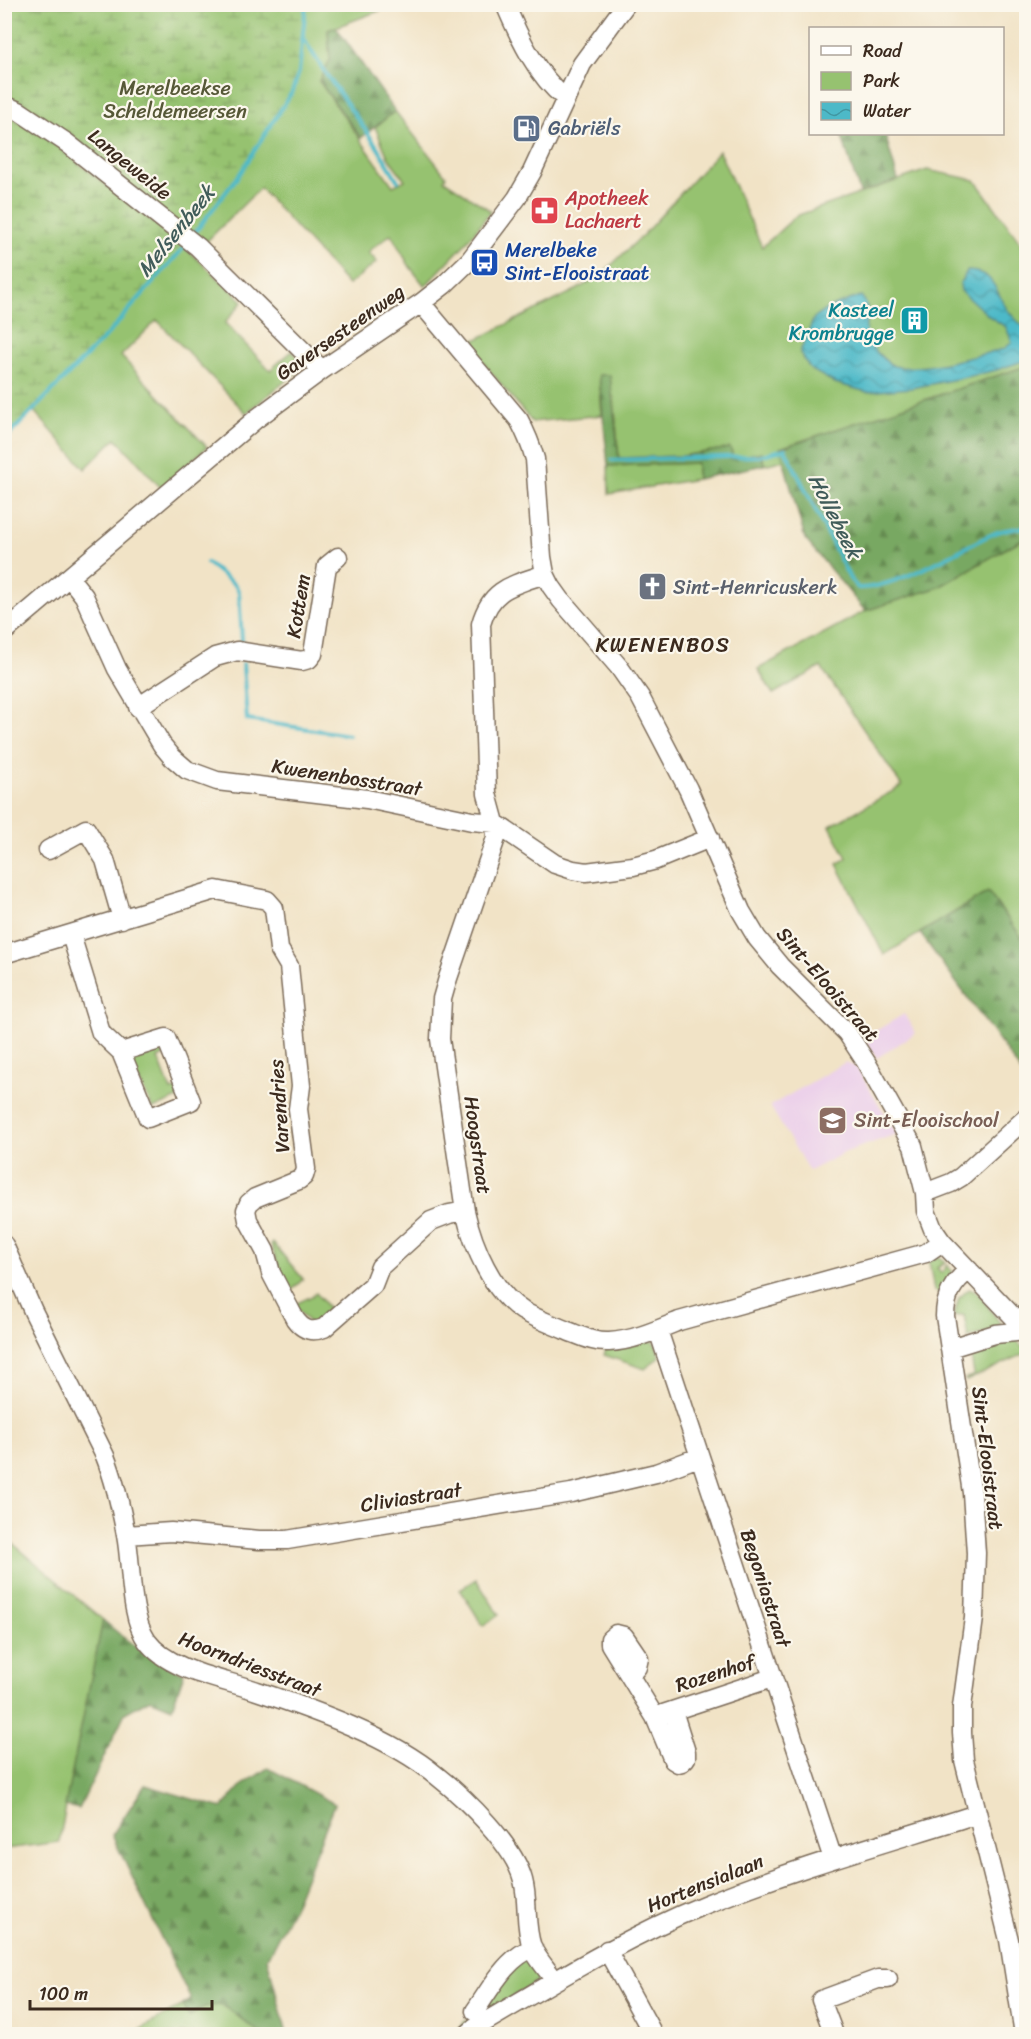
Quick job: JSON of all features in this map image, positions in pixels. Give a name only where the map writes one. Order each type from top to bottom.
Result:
[{"type":"street","points":[[505,4],[524,45],[546,79],[565,98]]},
{"type":"street","name":"Gaversesteenweg","points":[[4,632],[256,419],[322,370],[421,303],[463,266],[494,230],[532,172],[582,64],[626,4]]},
{"type":"street","name":"Langeweide","points":[[4,105],[19,111],[67,143],[195,245],[322,370]]},
{"type":"street","name":"Sint-Elooistraat","points":[[421,303],[519,420],[532,446],[535,459],[545,574],[561,600],[619,667],[640,697],[688,789],[741,911],[757,938],[780,966],[847,1033],[867,1062],[913,1146],[925,1193],[926,1211],[933,1228],[942,1242],[969,1270],[955,1282],[945,1304],[972,1493],[975,1534],[974,1618],[962,1733],[964,1760],[1010,1941],[1024,2034]]},
{"type":"street","name":"Kottem","points":[[138,707],[215,657],[226,653],[237,651],[302,661],[309,659],[313,654],[327,566],[338,557]]},
{"type":"street","name":"Hoogstraat","points":[[545,574],[508,587],[498,593],[485,611],[481,624],[487,794],[495,823],[496,838],[448,978],[440,1019],[440,1039],[465,1211],[474,1246],[482,1261],[511,1301],[522,1311],[538,1319],[608,1343],[926,1253],[942,1242]]},
{"type":"street","name":"Kwenenbosstraat","points":[[69,577],[84,596],[117,669],[138,707],[172,757],[187,770],[201,776],[217,781],[367,800],[472,821],[495,823],[555,864],[586,872],[633,866],[656,860],[710,838]]},
{"type":"street","points":[[48,850],[86,829],[105,860],[122,919]]},
{"type":"street","name":"Varendries","points":[[4,954],[216,890],[267,900],[274,908],[279,949],[289,966],[301,1086],[298,1109],[306,1169],[304,1176],[299,1180],[255,1198],[246,1210],[248,1220],[265,1251],[271,1273],[300,1326],[307,1330],[315,1331],[324,1328],[373,1285],[380,1267],[431,1221],[448,1214],[465,1211]]},
{"type":"street","points":[[70,935],[101,1033],[121,1052],[148,1118],[191,1101],[166,1038],[121,1052]]},
{"type":"street","points":[[925,1193],[961,1177],[1026,1118]]},
{"type":"street","name":"Hoorndriesstraat","points":[[4,1245],[33,1311],[112,1473],[126,1535],[139,1621],[145,1638],[165,1658],[181,1666],[266,1694],[357,1730],[405,1753],[435,1774],[466,1801],[511,1854],[522,1877],[526,1894],[528,1926],[533,1948],[555,1981]]},
{"type":"street","points":[[969,1270],[1026,1331]]},
{"type":"street","name":"Begoniastraat","points":[[658,1330],[833,1859]]},
{"type":"street","points":[[950,1348],[995,1334],[1026,1331]]},
{"type":"street","name":"Cliviastraat","points":[[126,1535],[171,1532],[259,1540],[287,1540],[572,1493],[656,1473],[699,1457]]},
{"type":"street","name":"Rozenhof","points":[[630,1675],[664,1714],[772,1678]]},
{"type":"street","name":"Hortensialaan","points":[[468,2034],[607,1950],[703,1905],[762,1882],[977,1814]]},
{"type":"street","points":[[475,2011],[504,1969],[512,1964],[521,1953],[533,1948]]},
{"type":"street","points":[[607,1950],[653,2034]]},
{"type":"street","points":[[834,2034],[821,2000],[855,1986],[878,1979],[888,1979]]},
{"type":"shaded area","name":"Sint-Elooischool","points":[[904,1014],[916,1033],[877,1058],[864,1038]]},
{"type":"shaded area","name":"Sint-Elooischool","points":[[846,1062],[857,1068],[897,1134],[846,1152],[809,1171],[770,1106]]},
{"type":"green space","points":[[4,5],[395,5],[328,30],[330,60],[319,81],[393,186],[405,180],[388,157],[375,127],[395,111],[446,176],[444,180],[491,211],[465,244],[425,286],[410,267],[391,234],[368,252],[377,262],[348,285],[260,188],[205,243],[5,98]]},
{"type":"green space","name":"Merelbeekse Scheldemeersen","points":[[7,5],[306,5],[299,72],[292,92],[239,175],[194,235],[5,98],[4,22]]},
{"type":"green space","points":[[336,27],[395,111],[361,138],[319,81],[330,60],[328,30]]},
{"type":"green space","points":[[5,113],[47,138],[184,247],[106,336],[5,440]]},
{"type":"green space","points":[[841,135],[885,135],[898,180],[860,193]]},
{"type":"green space","points":[[719,151],[762,247],[796,216],[927,170],[975,180],[1026,250],[1026,366],[781,448],[784,460],[764,465],[762,453],[734,458],[730,448],[682,456],[619,458],[614,398],[599,376],[602,415],[532,422],[475,353],[472,347],[475,340],[578,289],[603,273],[644,234]]},
{"type":"green space","points":[[184,247],[243,301],[225,323],[270,370],[292,351],[301,361],[297,372],[246,413],[157,320],[121,356],[207,447],[161,488],[116,438],[85,469],[34,411],[106,336]]},
{"type":"green space","points":[[1026,366],[1026,537],[939,587],[865,611],[805,539],[780,448]]},
{"type":"green space","points":[[599,375],[610,375],[619,458],[682,456],[730,448],[734,458],[762,452],[764,465],[697,479],[697,463],[608,466]]},
{"type":"green space","points":[[697,463],[697,479],[609,494],[608,466]]},
{"type":"green space","points":[[1026,537],[1026,943],[988,892],[884,955],[837,864],[847,858],[830,826],[902,786],[821,667],[773,694],[758,669],[865,611],[939,587]]},
{"type":"green space","points":[[988,892],[1026,943],[1026,1080],[920,933]]},
{"type":"green space","points":[[160,1047],[166,1054],[158,1058],[171,1091],[180,1088],[180,1097],[153,1109],[131,1065],[133,1055]]},
{"type":"green space","points":[[273,1243],[303,1279],[288,1294],[271,1245]]},
{"type":"green space","points":[[938,1256],[945,1263],[937,1268],[942,1273],[947,1265],[953,1272],[941,1293],[934,1291],[929,1262]]},
{"type":"green space","points":[[969,1289],[977,1292],[1000,1323],[995,1329],[968,1338],[964,1315],[954,1316],[959,1298]]},
{"type":"green space","points":[[316,1293],[331,1311],[312,1326],[294,1305]]},
{"type":"green space","points":[[1012,1337],[1026,1349],[1026,1353],[966,1381],[965,1379],[974,1375],[970,1350]]},
{"type":"green space","points":[[651,1341],[656,1345],[660,1356],[645,1369],[604,1355],[607,1347]]},
{"type":"green space","points":[[4,1536],[103,1620],[59,1842],[5,1849]]},
{"type":"green space","points":[[476,1579],[499,1615],[483,1626],[460,1589]]},
{"type":"green space","points":[[103,1620],[141,1650],[161,1663],[184,1673],[172,1708],[150,1699],[125,1713],[79,1809],[65,1806]]},
{"type":"green space","points":[[268,1768],[335,1804],[293,1908],[267,1958],[287,2034],[272,2036],[262,2034],[225,2007],[218,2005],[201,2009],[189,2016],[183,2005],[191,2000],[112,1835],[145,1785],[222,1808],[240,1787]]},
{"type":"green space","points":[[525,1954],[540,1975],[539,1980],[458,2032],[463,2022],[478,2016]]},
{"type":"green space","points":[[216,2004],[223,2005],[234,2012],[263,2034],[132,2034],[183,2005],[189,2016],[202,2008]]},
{"type":"water","points":[[967,271],[987,276],[1008,311],[1026,329],[1026,360],[997,370],[957,379],[911,388],[867,392],[835,383],[810,369],[800,352],[814,318],[828,308],[861,296],[868,313],[866,334],[868,340],[879,355],[894,366],[905,368],[933,365],[1004,349],[1012,342],[1006,327],[990,317],[961,291],[960,283]]},
{"type":"waterway","name":"Melsenbeek","points":[[193,235],[239,175],[292,92],[299,72],[306,4]]},
{"type":"waterway","points":[[303,38],[398,181]]},
{"type":"waterway","name":"Melsenbeek","points":[[4,440],[106,336],[187,244]]},
{"type":"waterway","name":"Hollebeek","points":[[612,460],[759,456],[785,449],[850,579],[858,588],[874,587],[891,582],[995,533],[1026,526]]},
{"type":"waterway","points":[[207,563],[235,585],[239,592],[242,641]]},
{"type":"waterway","points":[[243,664],[247,720],[349,735]]},
{"type":"place","name":"Gabriëls","points":[[527,128]]},
{"type":"place","name":"Apotheek Lachaert","points":[[544,210]]},
{"type":"place","name":"Merelbeke Sint-Elooistraat","points":[[484,262]]},
{"type":"place","name":"Kasteel Krombrugge","points":[[915,321]]},
{"type":"place","name":"Sint-Henricuskerk","points":[[652,587]]},
{"type":"place","name":"Sint-Elooischool","points":[[833,1120]]},
{"type":"district","name":"KWENENBOS","points":[[663,645]]}]
